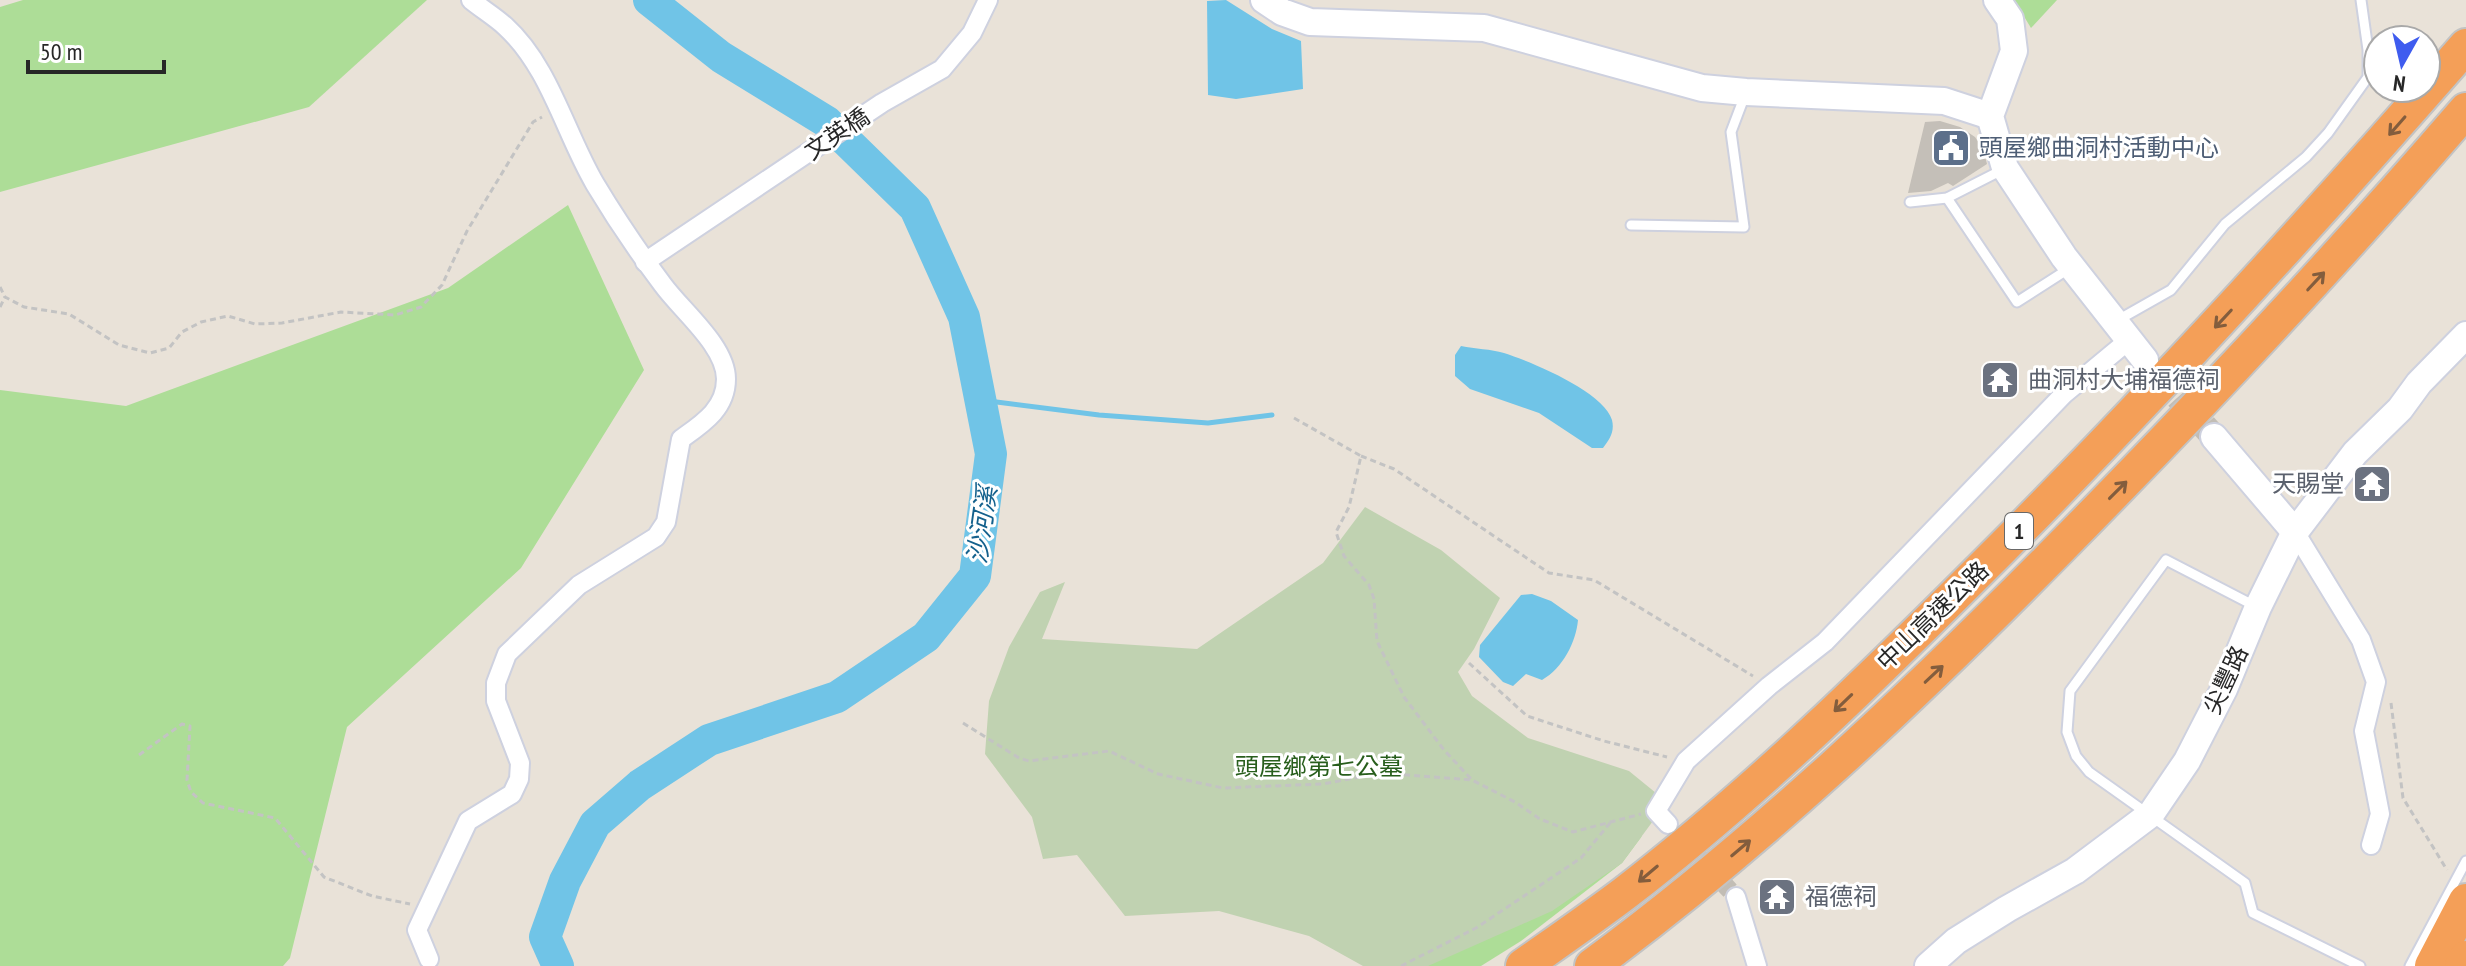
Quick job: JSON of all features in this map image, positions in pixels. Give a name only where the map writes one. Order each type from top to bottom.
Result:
[{"type":"highway","name":"中山高速公路","points":[[1523,966],[1625,893],[1711,822],[1810,735],[1931,619],[2124,426],[2317,217],[2466,46]]},
{"type":"highway","name":"中山高速公路","points":[[1592,966],[1652,922],[1739,850],[1838,764],[1960,650],[2152,455],[2308,289],[2466,110]]},
{"type":"highway","points":[[2432,966],[2461,891]]},
{"type":"highway","points":[[2462,966],[2466,958]]},
{"type":"street","points":[[429,959],[417,930],[468,821],[512,794],[519,779],[520,763],[496,701],[496,683],[507,654],[579,585],[656,537],[666,522],[681,439],[717,409],[724,395],[726,379],[724,363],[717,349],[677,305],[645,262],[594,182],[560,108],[531,59],[507,27],[471,0]]},
{"type":"street","name":"文英橋","points":[[645,262],[882,103],[942,69],[972,33],[988,0]]},
{"type":"street","points":[[1264,0],[1282,12],[1310,22],[1484,28],[1702,88],[1944,101],[1990,116]]},
{"type":"street","points":[[1662,818],[1686,761],[1769,686],[1825,642],[2064,394],[2129,340],[2072,267],[2005,168],[1990,116],[2014,51],[2010,19],[1997,0]]},
{"type":"street","name":"尖豐路","points":[[1928,966],[1956,941],[2075,871],[2151,814],[2187,761],[2224,689],[2258,607],[2295,532],[2355,453],[2400,409],[2419,383],[2466,335]]},
{"type":"street","points":[[2214,437],[2295,532],[2361,640],[2376,682],[2364,731],[2380,814],[2371,845]]},
{"type":"street","points":[[1736,897],[1757,966]]},
{"type":"lane","points":[[2129,340],[2225,224],[2306,157],[2328,133],[2368,77],[2368,50],[2361,0]]},
{"type":"lane","points":[[1631,225],[1744,227],[1731,132],[1746,92]]},
{"type":"lane","points":[[1910,202],[1947,198],[2005,168]]},
{"type":"lane","points":[[1947,198],[2017,302],[2072,267]]},
{"type":"lane","points":[[2258,607],[2166,560],[2070,691],[2067,732],[2076,756],[2089,772],[2245,883],[2253,913],[2360,966]]},
{"type":"lane","points":[[2410,966],[2461,891],[2466,861]]},
{"type":"path","points":[[0,287],[5,297],[24,307],[69,314],[119,345],[150,353],[169,348],[182,332],[201,322],[228,316],[255,324],[282,323],[341,312],[395,315],[421,307],[442,285],[467,231],[533,122],[560,108]]},
{"type":"path","points":[[0,307],[5,297]]},
{"type":"path","points":[[1294,418],[1361,456],[1394,469],[1549,573],[1594,580],[1769,686]]},
{"type":"path","points":[[1361,456],[1349,507],[1336,532],[1344,556],[1369,585],[1374,599],[1377,641],[1404,697],[1444,750],[1472,780],[1540,819],[1573,832],[1584,832],[1612,821],[1662,818]]},
{"type":"path","points":[[1469,663],[1527,716],[1604,741],[1686,761]]},
{"type":"path","points":[[2376,682],[2389,693],[2403,798],[2461,891]]},
{"type":"path","points":[[963,723],[1006,751],[1029,761],[1109,751],[1158,774],[1223,788],[1323,784],[1381,773],[1472,780]]},
{"type":"path","points":[[139,755],[182,724],[190,726],[187,780],[191,792],[203,803],[275,818],[324,877],[372,896],[425,908]]},
{"type":"path","points":[[1401,966],[1476,928],[1581,858],[1612,821]]},
{"type":"green space","points":[[23,0],[427,0],[309,107],[0,192],[0,7]]},
{"type":"green space","points":[[2014,0],[2057,0],[2031,28]]},
{"type":"green space","points":[[568,205],[644,370],[521,568],[347,727],[290,958],[283,966],[0,966],[0,390],[126,406],[448,288]]},
{"type":"green space","name":"頭屋鄉第七公墓","points":[[1365,507],[1441,550],[1500,598],[1474,649],[1458,672],[1472,696],[1528,738],[1629,771],[1667,802],[1622,863],[1552,911],[1428,966],[1363,966],[1309,936],[1219,911],[1125,916],[1077,855],[1043,859],[1032,817],[985,754],[989,701],[1009,647],[1040,592],[1065,582],[1042,639],[1197,649],[1323,563]]},
{"type":"green space","points":[[1642,836],[1622,863],[1521,941],[1481,966],[1419,966]]},
{"type":"water","points":[[1226,0],[1272,29],[1301,41],[1303,89],[1236,99],[1208,95],[1207,1]]},
{"type":"water","points":[[1461,346],[1516,357],[1566,379],[1596,399],[1606,409],[1613,424],[1603,448],[1592,448],[1539,413],[1470,389],[1455,376],[1455,355]]},
{"type":"water","points":[[1532,594],[1551,601],[1578,620],[1577,628],[1567,654],[1556,669],[1542,680],[1526,674],[1513,686],[1503,682],[1479,657],[1480,645],[1521,595]]},
{"type":"building","name":"頭屋鄉曲洞村活動中心","points":[[1940,121],[1960,127],[1975,137],[1983,149],[1987,164],[1953,186],[1948,183],[1931,191],[1908,193],[1925,122]]},
{"type":"waterway","name":"沙河溪","points":[[558,966],[545,937],[565,881],[595,824],[640,785],[709,740],[837,697],[926,637],[975,576],[991,454],[964,317],[915,208],[827,122],[721,57],[649,0]]},
{"type":"waterway","points":[[981,400],[1099,415],[1208,423],[1272,415]]},
{"type":"tunnel","points":[[2152,368],[2214,437]]},
{"type":"tunnel","points":[[1681,838],[1736,897]]},
{"type":"place","name":"頭屋鄉曲洞村活動中心","points":[[1951,148]]},
{"type":"place","name":"曲洞村大埔福德祠","points":[[2000,380]]},
{"type":"place","name":"天賜堂","points":[[2372,484]]},
{"type":"place","name":"福德祠","points":[[1777,897]]}]
